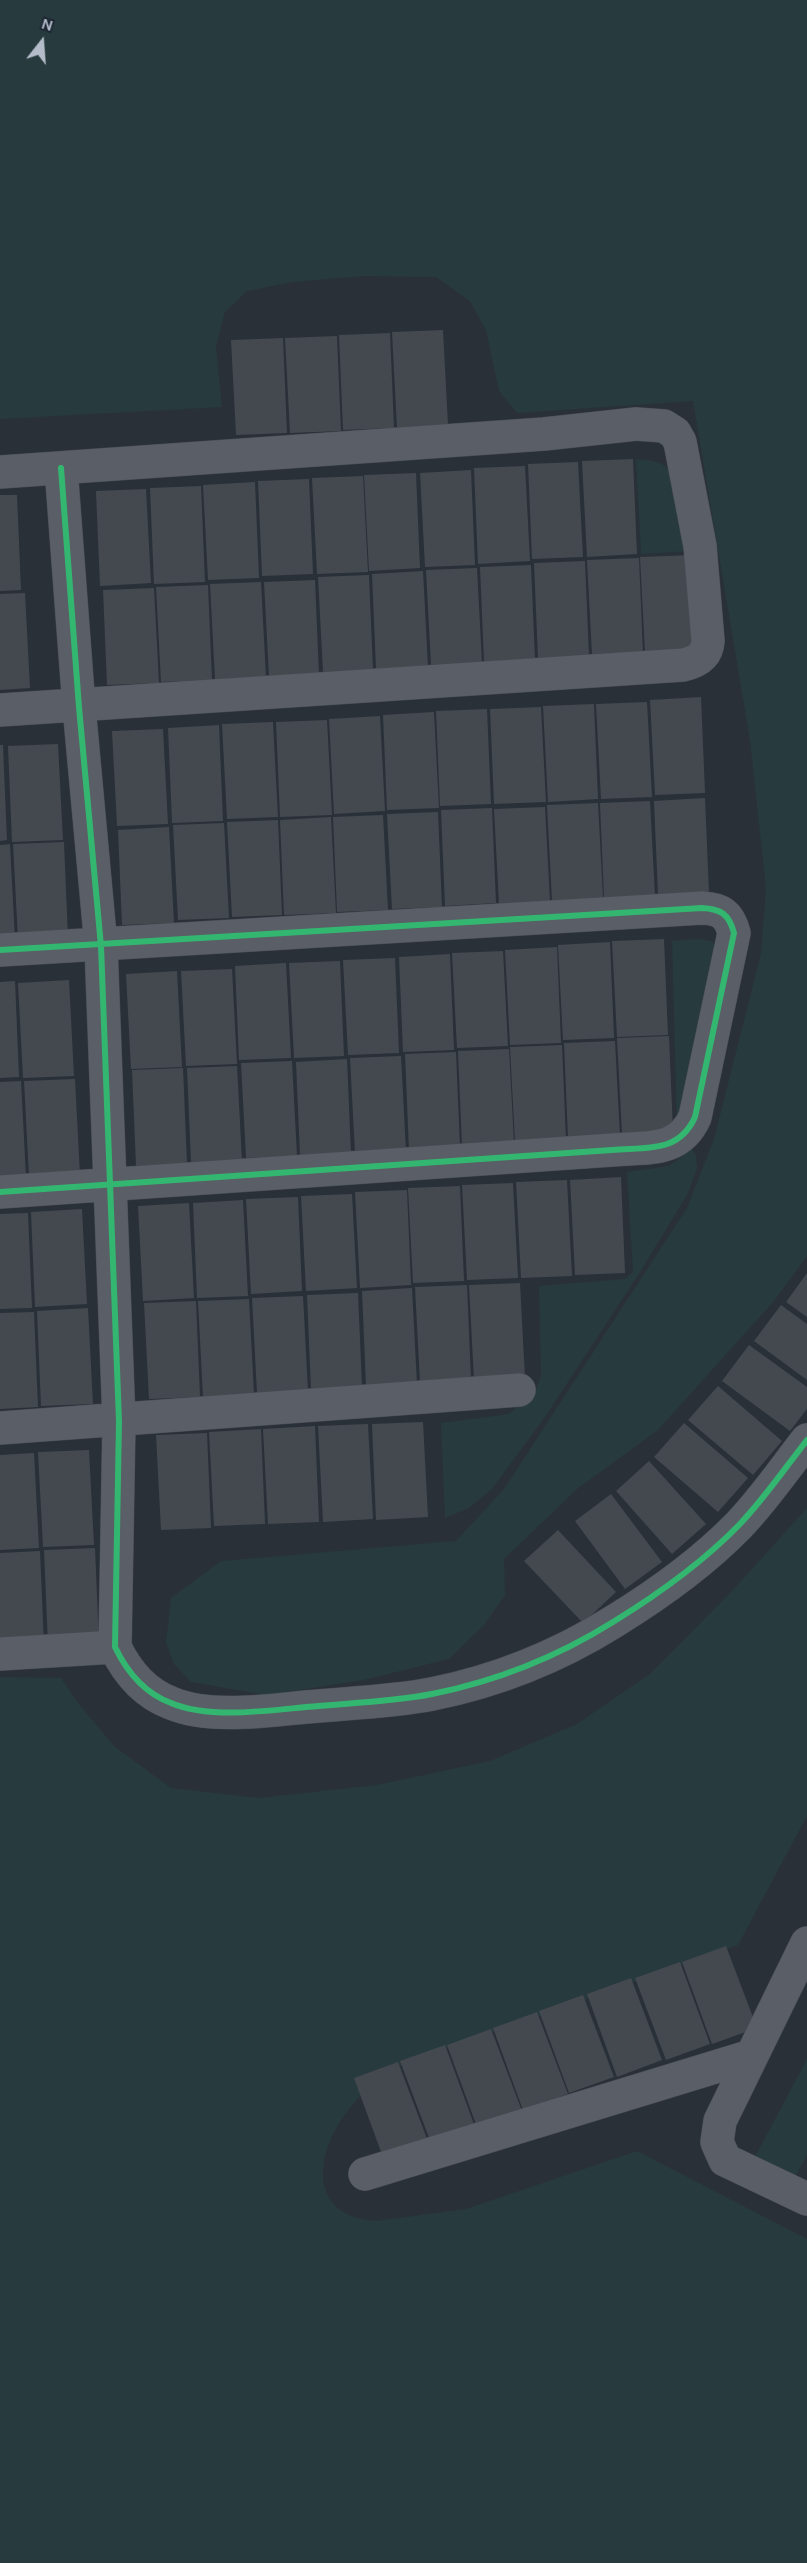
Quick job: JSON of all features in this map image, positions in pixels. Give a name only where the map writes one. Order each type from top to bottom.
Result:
[{"type":"street","points":[[0,472],[544,434],[636,424],[664,426],[672,430],[680,442],[700,546],[708,646],[698,660],[683,665],[0,710]]},
{"type":"street","points":[[61,468],[78,706],[101,946],[112,1186],[119,1421],[115,1647],[128,1670],[154,1695],[191,1710],[276,1710],[430,1695],[473,1685],[534,1664],[572,1646],[615,1621],[690,1568],[740,1524],[807,1440]]},
{"type":"street","points":[[0,950],[101,946],[702,908],[714,909],[725,914],[731,921],[734,933],[695,1117],[687,1134],[675,1143],[644,1148],[0,1192]]},
{"type":"street","points":[[0,1428],[519,1390]]},
{"type":"street","points":[[0,1654],[115,1647]]},
{"type":"street","points":[[807,1944],[720,2121],[717,2142],[725,2160],[807,2199]]},
{"type":"street","points":[[365,2174],[751,2056]]},
{"type":"green space","points":[[0,0],[807,0],[807,1256],[774,1301],[658,1430],[577,1489],[504,1559],[505,1595],[484,1625],[449,1659],[364,1680],[267,1695],[191,1682],[174,1664],[166,1643],[171,1598],[221,1561],[456,1541],[504,1489],[687,1208],[714,1139],[761,953],[766,889],[750,740],[693,401],[517,413],[499,391],[486,330],[470,301],[436,277],[363,276],[292,282],[247,291],[225,312],[216,347],[222,407],[0,419]]},
{"type":"green space","points":[[636,459],[656,462],[673,473],[690,551],[641,554]]},
{"type":"green space","points":[[698,939],[711,941],[716,945],[677,1125],[672,941]]},
{"type":"green space","points":[[692,1149],[696,1155],[697,1169],[687,1195],[642,1269],[545,1417],[492,1489],[469,1508],[445,1518],[441,1423],[509,1414],[535,1392],[541,1376],[539,1286],[625,1279],[633,1272],[627,1172],[669,1166]]},
{"type":"green space","points":[[807,1508],[807,1816],[738,1945],[385,2071],[356,2101],[336,2129],[328,2146],[324,2164],[324,2181],[328,2196],[338,2208],[354,2217],[376,2221],[466,2209],[637,2151],[807,2239],[807,2563],[0,2563],[0,1677],[61,1678],[78,1703],[114,1746],[171,1788],[258,1798],[377,1785],[490,1761],[577,1724],[651,1673],[731,1592]]},
{"type":"green space","points":[[807,2059],[807,2155],[791,2184],[749,2168]]},
{"type":"building","points":[[443,330],[448,425],[397,428],[392,332]]},
{"type":"building","points":[[390,333],[394,428],[343,430],[339,335]]},
{"type":"building","points":[[337,336],[341,431],[290,433],[285,338]]},
{"type":"building","points":[[283,338],[287,433],[236,435],[231,340]]},
{"type":"building","points":[[633,459],[637,554],[587,557],[582,461]]},
{"type":"building","points":[[578,462],[583,557],[532,559],[528,464]]},
{"type":"building","points":[[525,466],[530,561],[478,564],[474,468]]},
{"type":"building","points":[[471,470],[475,565],[425,567],[420,473]]},
{"type":"building","points":[[416,473],[420,568],[369,571],[364,475]]},
{"type":"building","points":[[363,476],[368,572],[317,574],[312,478]]},
{"type":"building","points":[[309,479],[313,574],[262,576],[258,481]]},
{"type":"building","points":[[255,482],[259,578],[208,580],[203,485]]},
{"type":"building","points":[[201,486],[205,582],[154,584],[150,488]]},
{"type":"building","points":[[146,489],[151,583],[100,586],[96,491]]},
{"type":"building","points":[[0,495],[17,495],[21,590],[0,591]]},
{"type":"building","points":[[692,555],[696,650],[645,653],[640,557]]},
{"type":"building","points":[[639,558],[643,653],[592,655],[587,560]]},
{"type":"building","points":[[585,561],[589,656],[538,658],[534,563]]},
{"type":"building","points":[[531,565],[535,660],[484,662],[480,567]]},
{"type":"building","points":[[477,568],[482,663],[431,665],[426,570]]},
{"type":"building","points":[[423,571],[428,667],[376,669],[372,574]]},
{"type":"building","points":[[369,575],[373,670],[323,672],[318,577]]},
{"type":"building","points":[[315,580],[319,675],[269,677],[264,582]]},
{"type":"building","points":[[261,582],[266,677],[215,680],[210,584]]},
{"type":"building","points":[[208,585],[212,680],[161,682],[156,587]]},
{"type":"building","points":[[154,588],[159,683],[107,685],[103,590]]},
{"type":"building","points":[[25,593],[30,688],[0,690],[0,594]]},
{"type":"building","points":[[701,697],[705,793],[655,795],[650,700]]},
{"type":"building","points":[[647,702],[652,797],[601,799],[596,704]]},
{"type":"building","points":[[594,704],[598,799],[548,802],[543,706]]},
{"type":"building","points":[[541,707],[546,802],[494,804],[490,709]]},
{"type":"building","points":[[487,709],[491,804],[440,806],[436,711]]},
{"type":"building","points":[[434,712],[439,808],[387,810],[383,715]]},
{"type":"building","points":[[380,716],[385,811],[334,814],[329,719]]},
{"type":"building","points":[[327,720],[332,815],[280,817],[276,722]]},
{"type":"building","points":[[273,722],[278,817],[227,819],[222,724]]},
{"type":"building","points":[[219,725],[223,821],[172,823],[168,728]]},
{"type":"building","points":[[163,729],[168,824],[117,826],[112,731]]},
{"type":"building","points":[[58,744],[63,840],[12,842],[8,746]]},
{"type":"building","points":[[0,745],[3,745],[7,840],[0,841]]},
{"type":"building","points":[[705,798],[709,893],[658,895],[654,801]]},
{"type":"building","points":[[650,801],[655,896],[604,898],[600,803]]},
{"type":"building","points":[[598,803],[603,898],[552,901],[547,805]]},
{"type":"building","points":[[545,807],[550,901],[499,904],[494,809]]},
{"type":"building","points":[[492,808],[496,903],[445,906],[441,810]]},
{"type":"building","points":[[438,812],[442,907],[392,909],[387,814]]},
{"type":"building","points":[[383,815],[388,910],[337,912],[333,817]]},
{"type":"building","points":[[331,817],[336,913],[284,915],[280,820]]},
{"type":"building","points":[[278,820],[282,915],[232,917],[227,822]]},
{"type":"building","points":[[224,823],[229,918],[178,920],[173,825]]},
{"type":"building","points":[[169,827],[174,923],[122,925],[118,830]]},
{"type":"building","points":[[64,842],[68,938],[18,940],[13,844]]},
{"type":"building","points":[[10,844],[15,940],[0,940],[0,845]]},
{"type":"building","points":[[664,939],[668,1035],[617,1037],[612,941]]},
{"type":"building","points":[[610,942],[614,1038],[563,1040],[558,945]]},
{"type":"building","points":[[557,947],[561,1043],[510,1045],[505,950]]},
{"type":"building","points":[[503,951],[508,1046],[457,1048],[452,953]]},
{"type":"building","points":[[450,954],[454,1050],[403,1052],[399,957]]},
{"type":"building","points":[[395,958],[399,1053],[348,1055],[343,960]]},
{"type":"building","points":[[340,961],[344,1056],[294,1058],[289,963]]},
{"type":"building","points":[[286,963],[291,1058],[239,1060],[235,966]]},
{"type":"building","points":[[232,969],[237,1064],[186,1066],[181,971]]},
{"type":"building","points":[[177,971],[182,1067],[131,1069],[126,974]]},
{"type":"building","points":[[69,980],[74,1076],[23,1078],[18,983]]},
{"type":"building","points":[[15,981],[19,1077],[0,1078],[0,982]]},
{"type":"building","points":[[669,1036],[673,1131],[622,1134],[617,1038]]},
{"type":"building","points":[[615,1041],[620,1136],[568,1138],[564,1043]]},
{"type":"building","points":[[562,1045],[566,1140],[515,1142],[510,1047]]},
{"type":"building","points":[[509,1049],[514,1143],[462,1146],[458,1051]]},
{"type":"building","points":[[456,1052],[460,1147],[409,1150],[405,1054]]},
{"type":"building","points":[[401,1056],[406,1151],[355,1153],[350,1058]]},
{"type":"building","points":[[347,1059],[351,1154],[300,1156],[296,1062]]},
{"type":"building","points":[[292,1061],[297,1156],[246,1158],[241,1063]]},
{"type":"building","points":[[237,1066],[242,1161],[191,1163],[187,1068]]},
{"type":"building","points":[[183,1068],[187,1164],[136,1166],[132,1070]]},
{"type":"building","points":[[75,1079],[80,1175],[29,1177],[24,1081]]},
{"type":"building","points":[[21,1081],[26,1176],[0,1177],[0,1082]]},
{"type":"building","points":[[621,1177],[625,1273],[575,1275],[570,1180]]},
{"type":"building","points":[[567,1180],[572,1276],[521,1278],[516,1182]]},
{"type":"building","points":[[513,1183],[518,1278],[467,1280],[462,1185]]},
{"type":"building","points":[[460,1186],[464,1281],[413,1283],[408,1188]]},
{"type":"building","points":[[407,1190],[411,1285],[360,1288],[355,1192]]},
{"type":"building","points":[[352,1194],[357,1288],[306,1291],[301,1196]]},
{"type":"building","points":[[298,1197],[302,1291],[251,1294],[246,1199]]},
{"type":"building","points":[[243,1200],[248,1296],[197,1298],[193,1203]]},
{"type":"building","points":[[189,1203],[194,1298],[143,1301],[138,1206]]},
{"type":"building","points":[[82,1209],[87,1304],[35,1307],[31,1212]]},
{"type":"building","points":[[28,1213],[32,1308],[0,1309],[0,1214]]},
{"type":"building","points":[[807,1273],[807,1317],[786,1302]]},
{"type":"building","points":[[520,1283],[525,1378],[474,1380],[469,1285]]},
{"type":"building","points":[[467,1285],[471,1380],[420,1383],[415,1287]]},
{"type":"building","points":[[412,1288],[417,1384],[366,1386],[362,1291]]},
{"type":"building","points":[[358,1293],[362,1387],[311,1390],[307,1295]]},
{"type":"building","points":[[303,1296],[308,1391],[257,1393],[252,1298]]},
{"type":"building","points":[[249,1299],[254,1394],[203,1397],[198,1301]]},
{"type":"building","points":[[196,1301],[200,1397],[149,1399],[144,1303]]},
{"type":"building","points":[[781,1305],[807,1324],[807,1380],[754,1341]]},
{"type":"building","points":[[88,1308],[93,1404],[41,1406],[37,1311]]},
{"type":"building","points":[[34,1312],[38,1407],[0,1409],[0,1313]]},
{"type":"building","points":[[749,1345],[807,1387],[807,1409],[790,1431],[722,1381]]},
{"type":"building","points":[[718,1386],[782,1441],[753,1475],[688,1420]]},
{"type":"building","points":[[423,1422],[428,1517],[376,1520],[372,1424]]},
{"type":"building","points":[[684,1423],[748,1478],[718,1512],[654,1457]]},
{"type":"building","points":[[368,1424],[373,1519],[323,1522],[318,1426]]},
{"type":"building","points":[[315,1426],[319,1522],[268,1524],[263,1429]]},
{"type":"building","points":[[261,1429],[265,1524],[214,1526],[209,1432]]},
{"type":"building","points":[[207,1433],[211,1528],[161,1530],[156,1435]]},
{"type":"building","points":[[89,1450],[94,1545],[43,1547],[38,1452]]},
{"type":"building","points":[[34,1453],[39,1548],[0,1550],[0,1455]]},
{"type":"building","points":[[649,1461],[706,1524],[672,1554],[616,1491]]},
{"type":"building","points":[[611,1494],[662,1562],[625,1589],[575,1521]]},
{"type":"building","points":[[558,1530],[616,1592],[583,1623],[524,1561]]},
{"type":"building","points":[[95,1548],[99,1643],[48,1645],[44,1550]]},
{"type":"building","points":[[40,1551],[44,1646],[0,1648],[0,1553]]},
{"type":"building","points":[[726,1946],[757,2028],[712,2044],[682,1962]]},
{"type":"building","points":[[680,1962],[710,2044],[666,2060],[635,1978]]},
{"type":"building","points":[[631,1978],[662,2060],[617,2077],[587,1994]]},
{"type":"building","points":[[583,1995],[614,2077],[569,2093],[539,2011]]},
{"type":"building","points":[[537,2012],[568,2094],[523,2110],[493,2028]]},
{"type":"building","points":[[491,2029],[522,2111],[477,2127],[447,2045]]},
{"type":"building","points":[[445,2045],[475,2127],[431,2143],[400,2061]]},
{"type":"building","points":[[398,2062],[429,2144],[384,2160],[354,2078]]},
{"type":"cycle path","points":[[61,468],[79,707],[101,946],[119,1421],[115,1647],[137,1681],[161,1699],[186,1708],[237,1712],[417,1697],[456,1689],[503,1675],[548,1657],[592,1635],[630,1612],[679,1577],[739,1525],[807,1440]]},
{"type":"cycle path","points":[[0,950],[702,908],[719,911],[727,917],[734,933],[695,1117],[680,1137],[661,1146],[0,1192]]}]
